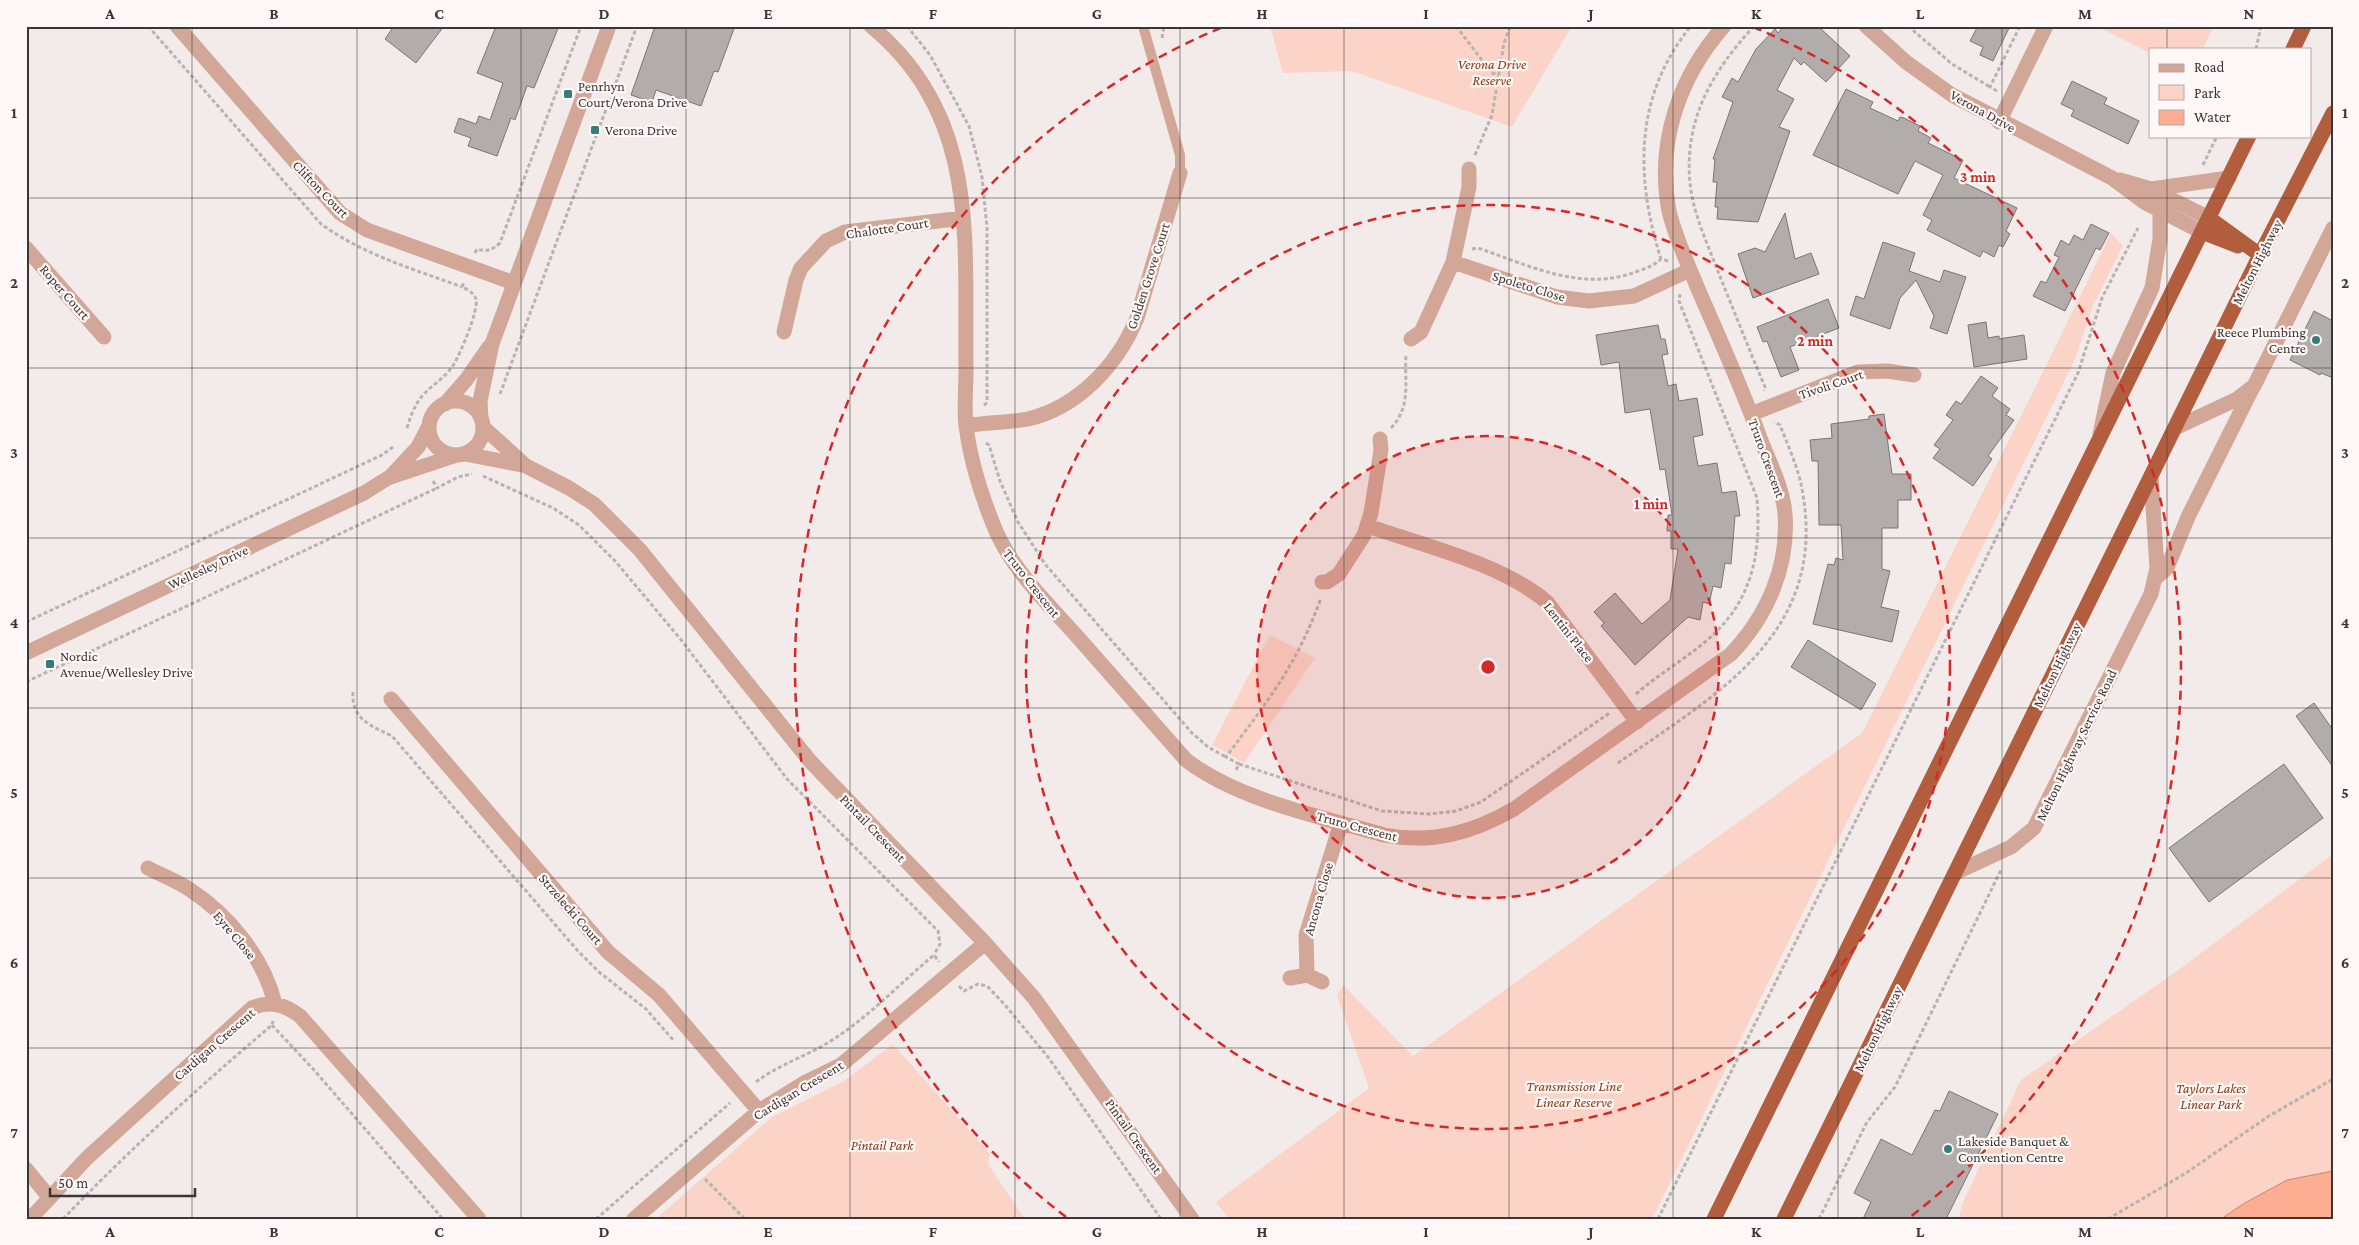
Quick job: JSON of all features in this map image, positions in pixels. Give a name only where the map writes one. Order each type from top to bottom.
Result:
[{"type":"highway","points":[[2293,48],[2304,26]]},
{"type":"highway","name":"Melton Highway","points":[[1784,1219],[2260,255],[2333,113]]},
{"type":"highway","points":[[1714,1219],[2248,138]]},
{"type":"highway","points":[[2209,218],[2260,255]]},
{"type":"highway","points":[[2202,232],[2260,255]]},
{"type":"street","name":"Clifton Court","points":[[177,26],[340,213],[367,230],[514,283]]},
{"type":"street","points":[[492,344],[466,380],[445,404],[434,413],[429,426],[432,441],[442,452],[461,454],[479,442],[482,423],[480,401],[492,344],[609,26]]},
{"type":"street","name":"Truro Crescent","points":[[871,26],[906,58],[936,107],[949,136],[957,168],[963,218],[966,426],[986,506],[999,538],[1013,561],[1050,607],[1186,760],[1214,780],[1229,787],[1342,823],[1407,839],[1446,837],[1489,823],[1514,809],[1637,722],[1731,654],[1750,634],[1761,618],[1778,576],[1784,548],[1785,512],[1782,496],[1751,414],[1690,270],[1670,212],[1665,172],[1672,118],[1684,87],[1696,64],[1724,26]]},
{"type":"street","name":"Verona Drive","points":[[1866,26],[1931,81],[1999,122],[2112,178],[2144,202],[2202,232]]},
{"type":"street","points":[[1999,122],[2046,26]]},
{"type":"street","points":[[1411,339],[1421,332],[1455,257],[1469,187],[1469,169]]},
{"type":"street","name":"Golden Grove Court","points":[[966,426],[1026,419],[1046,413],[1078,395],[1113,363],[1128,340],[1137,318],[1180,173]]},
{"type":"street","name":"Verona Drive","points":[[2112,178],[2151,189],[2209,218]]},
{"type":"street","points":[[2151,189],[2229,178]]},
{"type":"street","points":[[2099,440],[2109,384],[2152,288],[2159,248],[2160,211]]},
{"type":"street","name":"Chalotte Court","points":[[784,332],[796,280],[801,268],[826,242],[845,232],[963,218]]},
{"type":"street","name":"Melton Highway Service Road","points":[[2156,578],[2167,568],[2194,505],[2333,228]]},
{"type":"street","name":"Roper Court","points":[[26,248],[104,338]]},
{"type":"street","name":"Spoleto Close","points":[[1455,257],[1558,297],[1589,301],[1634,296],[1690,270]]},
{"type":"street","name":"Tivoli Court","points":[[1751,414],[1858,372],[1887,371],[1914,375]]},
{"type":"street","name":"Melton Highway Service Road","points":[[2175,428],[2237,399],[2254,386]]},
{"type":"street","points":[[445,404],[462,402],[470,405],[482,423]]},
{"type":"street","name":"Pintail Crescent","points":[[482,423],[526,466]]},
{"type":"street","name":"Wellesley Drive","points":[[388,478],[418,447],[429,426]]},
{"type":"street","points":[[1324,582],[1339,574],[1368,526],[1381,450],[1380,439]]},
{"type":"street","name":"Pintail Crescent","points":[[461,454],[491,457],[526,466],[582,495],[618,526],[684,603],[810,761],[985,943],[1056,1026],[1192,1219]]},
{"type":"street","name":"Wellesley Drive","points":[[26,653],[364,493],[388,478],[461,454]]},
{"type":"street","name":"Melton Highway Service Road","points":[[1955,873],[2011,847],[2030,833],[2038,821],[2151,594],[2156,578],[2151,476]]},
{"type":"street","name":"Lentini Place","points":[[1368,526],[1495,570],[1535,592],[1547,602],[1637,722]]},
{"type":"street","name":"Strzelecki Court","points":[[391,700],[608,952],[659,995],[758,1111]]},
{"type":"street","name":"Ancona Close","points":[[1307,975],[1306,935],[1342,823]]},
{"type":"street","name":"Eyre Close","points":[[148,868],[189,889],[220,914],[241,937],[265,973],[275,1004]]},
{"type":"street","name":"Cardigan Crescent","points":[[634,1219],[758,1111],[806,1082],[841,1065],[985,943]]},
{"type":"street","points":[[1290,978],[1307,975],[1322,982]]},
{"type":"street","name":"Cardigan Crescent","points":[[30,1219],[87,1158],[252,1008],[263,1003],[275,1004]]},
{"type":"street","points":[[275,1004],[289,1008],[300,1016],[478,1219]]},
{"type":"street","points":[[26,1170],[49,1198]]},
{"type":"lane","name":"Golden Grove Court","points":[[1143,26],[1180,154],[1180,173]]},
{"type":"path","points":[[403,434],[413,409],[421,398],[450,369],[464,341],[476,307],[476,299],[473,294],[462,286],[477,249],[484,251],[493,249],[500,243],[581,26]]},
{"type":"path","points":[[482,390],[500,396],[637,26]]},
{"type":"path","points":[[1456,26],[1491,72],[1499,76]]},
{"type":"path","points":[[1469,169],[1492,115],[1504,42],[1510,26]]},
{"type":"path","points":[[1662,259],[1645,200],[1644,147],[1647,120],[1655,92],[1668,62],[1691,26]]},
{"type":"path","points":[[1908,26],[1952,64],[1990,87]]},
{"type":"path","points":[[2256,48],[2261,26]]},
{"type":"path","points":[[2201,169],[2216,138]]},
{"type":"path","points":[[1658,1219],[2078,373],[2102,298],[2138,228]]},
{"type":"path","points":[[1455,257],[1478,248],[1568,278],[1598,280],[1627,276],[1656,264],[1662,259]]},
{"type":"path","points":[[1324,582],[1309,632],[1296,658],[1266,706],[1226,758],[1382,811],[1429,814],[1456,811],[1489,797],[1599,720],[1624,705],[1715,633],[1731,615],[1747,588],[1755,561],[1759,531],[1757,498],[1679,301],[1681,293],[1676,276],[1670,262],[1662,259]]},
{"type":"path","points":[[1398,420],[1407,395],[1406,356],[1411,339]]},
{"type":"path","points":[[450,369],[466,380]]},
{"type":"path","points":[[26,622],[373,459],[400,441]]},
{"type":"path","points":[[482,476],[553,508],[579,525],[616,562],[682,641],[788,779],[938,931],[940,944],[934,955],[851,1026],[824,1045],[770,1071],[596,1219]]},
{"type":"path","points":[[26,682],[437,488]]},
{"type":"path","points":[[1229,787],[1239,764]]},
{"type":"path","points":[[1819,1219],[1867,1122],[1898,1080],[2011,847]]},
{"type":"path","points":[[934,955],[964,991],[978,984],[987,986],[1005,1005],[1048,1057],[1160,1219]]},
{"type":"path","points":[[63,1219],[131,1149],[192,1092],[272,1025],[275,1004]]},
{"type":"path","points":[[272,1025],[314,1070],[443,1219]]},
{"type":"path","points":[[2108,1219],[2186,1173],[2258,1123],[2333,1079]]},
{"type":"path","points":[[693,1167],[745,1219]]},
{"type":"green space","name":"Verona Drive Reserve","points":[[1270,26],[1572,26],[1512,127],[1352,71],[1283,73]]},
{"type":"green space","points":[[2096,26],[2205,26],[2212,30],[2203,48],[2149,48],[2149,52]]},
{"type":"green space","name":"Transmission Line Linear Reserve","points":[[2111,233],[2123,246],[2092,308],[2075,359],[1652,1219],[1229,1219],[1216,1202],[1369,1088],[1337,996],[1343,985],[1413,1056],[1862,733]]},
{"type":"green space","points":[[1270,635],[1315,658],[1244,763],[1212,745]]},
{"type":"green space","name":"Taylors Lakes Linear Park","points":[[2333,854],[2333,1219],[1958,1219],[1964,1200],[2021,1080],[2181,968]]},
{"type":"green space","name":"Pintail Park","points":[[893,1044],[990,1154],[988,1164],[1025,1219],[660,1219],[658,1217],[772,1117],[844,1081]]},
{"type":"water","points":[[2333,1171],[2333,1219],[2221,1219],[2243,1204],[2287,1180]]},
{"type":"building","points":[[394,26],[444,26],[416,63],[385,39]]},
{"type":"building","points":[[496,26],[559,26],[534,88],[527,86],[515,120],[511,118],[497,156],[468,146],[471,138],[454,132],[459,118],[476,124],[479,116],[490,120],[503,83],[477,73]]},
{"type":"building","points":[[655,26],[735,26],[718,72],[714,71],[701,106],[656,90],[652,102],[631,95]]},
{"type":"building","points":[[1784,26],[1818,26],[1850,56],[1826,82],[1804,62],[1801,65],[1794,58],[1777,90],[1794,99],[1779,127],[1790,131],[1758,222],[1717,219],[1718,207],[1715,207],[1717,182],[1713,182],[1715,159],[1713,159],[1733,102],[1722,97],[1732,78],[1738,82],[1756,49],[1775,29],[1778,33]]},
{"type":"building","points":[[1978,26],[2010,26],[1993,61],[1980,55],[1983,47],[1970,41]]},
{"type":"building","points":[[2072,81],[2107,98],[2104,104],[2139,121],[2128,144],[2071,116],[2074,110],[2061,104]]},
{"type":"building","points":[[1846,89],[1873,102],[1870,108],[1898,121],[1900,117],[1920,126],[1918,131],[1931,138],[1928,143],[1963,160],[1954,178],[2017,208],[2006,231],[2010,234],[2003,247],[1999,245],[1994,257],[1983,251],[1980,257],[1927,230],[1932,220],[1923,215],[1943,175],[1915,161],[1898,194],[1813,155]]},
{"type":"building","points":[[1785,213],[1795,259],[1811,253],[1819,274],[1753,298],[1738,254],[1755,248],[1765,252]]},
{"type":"building","points":[[2091,224],[2109,233],[2100,250],[2096,248],[2065,311],[2033,296],[2041,281],[2046,283],[2059,257],[2054,255],[2061,240],[2069,245],[2074,235],[2083,240]]},
{"type":"building","points":[[1883,242],[1915,253],[1909,271],[1940,282],[1944,270],[1966,277],[1947,334],[1930,328],[1934,316],[1916,280],[1900,298],[1890,329],[1850,315],[1856,296],[1864,299]]},
{"type":"building","points":[[1828,299],[1839,328],[1790,347],[1799,370],[1781,377],[1767,341],[1763,342],[1757,327]]},
{"type":"building","name":"Reece Plumbing Centre","points":[[2314,311],[2333,321],[2333,378],[2321,373],[2320,375],[2290,360]]},
{"type":"building","points":[[1986,322],[1988,338],[1999,336],[1999,339],[2024,335],[2027,359],[1974,367],[1968,325]]},
{"type":"building","points":[[1658,325],[1661,339],[1665,339],[1668,354],[1662,355],[1668,386],[1676,384],[1679,401],[1697,398],[1703,435],[1693,437],[1698,466],[1717,463],[1722,493],[1736,491],[1740,516],[1735,516],[1731,564],[1725,563],[1721,588],[1713,586],[1709,604],[1703,602],[1700,620],[1688,617],[1635,665],[1601,626],[1604,623],[1594,612],[1615,593],[1642,624],[1670,600],[1678,549],[1671,549],[1671,531],[1667,531],[1668,515],[1672,515],[1665,469],[1660,470],[1650,409],[1625,413],[1619,362],[1601,365],[1596,335]]},
{"type":"building","points":[[1981,376],[1998,388],[1992,396],[2010,409],[2006,415],[2014,420],[1988,456],[1992,459],[1973,486],[1933,458],[1940,449],[1934,445],[1953,420],[1946,415],[1956,401],[1961,404]]},
{"type":"building","points":[[1884,414],[1892,474],[1911,474],[1911,500],[1898,500],[1898,528],[1882,528],[1882,569],[1890,571],[1881,607],[1899,611],[1892,642],[1813,624],[1828,564],[1834,565],[1836,558],[1843,560],[1841,525],[1819,525],[1818,461],[1812,461],[1810,440],[1832,438],[1831,424],[1869,419],[1869,416]]},
{"type":"building","points":[[1808,640],[1876,684],[1861,710],[1791,667]]},
{"type":"building","points":[[2314,703],[2333,730],[2333,767],[2296,716]]},
{"type":"building","points":[[2284,764],[2323,818],[2209,902],[2169,848]]},
{"type":"building","name":"Lakeside Banquet & Convention Centre","points":[[1949,1091],[1998,1114],[1946,1219],[1863,1219],[1871,1202],[1854,1193],[1881,1139],[1912,1155],[1935,1110],[1940,1111]]},
{"type":"place","name":"Penrhyn Court/Verona Drive","points":[[568,94]]},
{"type":"place","name":"Verona Drive","points":[[595,130]]},
{"type":"place","name":"Reece Plumbing Centre","points":[[2316,340]]},
{"type":"place","name":"Nordic Avenue/Wellesley Drive","points":[[50,664]]},
{"type":"place","name":"Lakeside Banquet & Convention Centre","points":[[1948,1149]]}]
